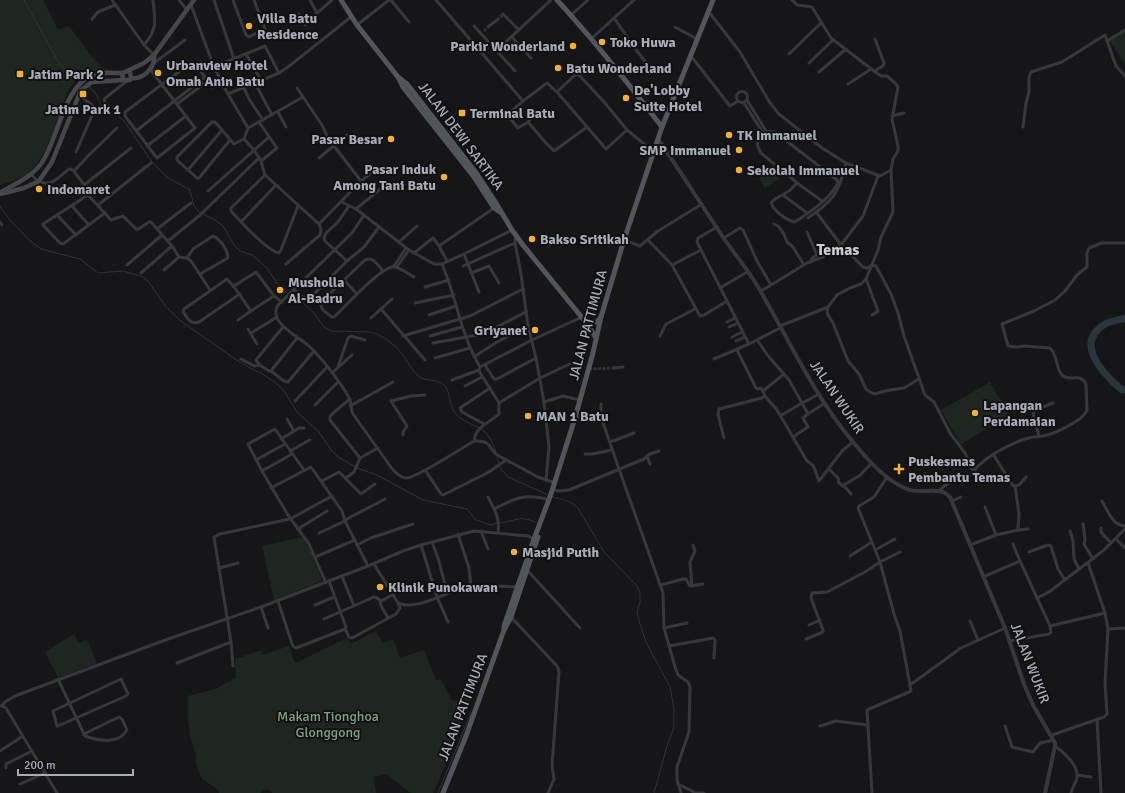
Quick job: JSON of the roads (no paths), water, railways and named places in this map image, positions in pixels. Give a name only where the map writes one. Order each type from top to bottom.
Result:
[{"type":"main road","points":[[127,79],[122,75],[154,55],[194,0]]},
{"type":"main road","name":"JALAN DEWI SARTIKA","points":[[341,0],[351,17],[398,77],[404,87],[476,176],[496,203],[512,230],[582,317],[596,338]]},
{"type":"main road","points":[[557,0],[592,38],[662,127]]},
{"type":"main road","name":"JALAN PATTIMURA","points":[[443,793],[466,736],[504,630],[511,617],[528,571],[551,495],[549,479],[575,418],[601,317],[624,240],[662,127],[713,0]]},
{"type":"main road","points":[[0,194],[24,188],[40,181],[52,162],[79,95],[87,85],[92,82],[137,78],[145,74],[150,69],[154,63],[154,55]]},
{"type":"main road","points":[[0,194],[32,174],[41,164],[49,152],[63,113],[75,89],[86,78],[98,74],[130,72],[127,79]]},
{"type":"main road","name":"JALAN DEWI SARTIKA","points":[[476,176],[494,208],[501,213]]},
{"type":"main road","points":[[582,317],[594,322],[598,321],[601,317]]},
{"type":"main road","name":"JALAN PATTIMURA","points":[[504,630],[504,626],[518,587],[531,538],[543,519]]},
{"type":"street","points":[[112,0],[144,45],[154,55]]},
{"type":"street","points":[[144,45],[150,38],[155,26],[153,0]]},
{"type":"street","points":[[179,0],[187,10]]},
{"type":"street","points":[[214,0],[234,59]]},
{"type":"street","points":[[233,0],[248,36],[251,37],[265,29],[254,0]]},
{"type":"street","points":[[310,0],[317,13]]},
{"type":"street","points":[[299,14],[305,25],[332,0]]},
{"type":"street","points":[[358,25],[390,0],[409,22]]},
{"type":"street","points":[[436,0],[523,101]]},
{"type":"street","points":[[496,51],[551,0]]},
{"type":"street","points":[[571,14],[588,0]]},
{"type":"street","points":[[592,38],[634,0]]},
{"type":"street","points":[[714,359],[737,350],[780,327],[828,307],[837,295],[861,284],[866,279],[893,212],[891,170],[893,159],[898,151],[898,146],[892,116],[898,87],[887,76],[881,76],[832,40],[812,7],[797,5],[792,0]]},
{"type":"street","points":[[92,19],[98,12],[115,5]]},
{"type":"street","points":[[190,5],[214,66],[248,128]]},
{"type":"street","points":[[709,12],[740,52],[770,103],[779,114],[822,148],[846,163],[878,176],[883,176],[891,170]]},
{"type":"street","points":[[504,14],[519,30]]},
{"type":"street","points":[[228,94],[279,73],[293,64],[351,17]]},
{"type":"street","points":[[614,18],[639,55],[648,65]]},
{"type":"street","points":[[489,26],[497,20]]},
{"type":"street","points":[[789,54],[822,23]]},
{"type":"street","points":[[474,26],[514,72]]},
{"type":"street","points":[[675,27],[697,39]]},
{"type":"street","points":[[1107,39],[1125,30]]},
{"type":"street","points":[[480,34],[484,31]]},
{"type":"street","points":[[1023,127],[1031,72],[1062,62],[1105,35],[1116,66],[1125,76]]},
{"type":"street","points":[[512,37],[531,58]]},
{"type":"street","points":[[848,84],[872,70],[883,66],[884,63],[876,39]]},
{"type":"street","points":[[154,63],[185,40]]},
{"type":"street","points":[[809,63],[832,40]]},
{"type":"street","points":[[214,66],[265,46],[279,73]]},
{"type":"street","points":[[819,72],[846,49]]},
{"type":"street","points":[[246,54],[261,80]]},
{"type":"street","points":[[691,56],[730,106],[737,100],[737,95],[743,92],[746,94],[747,100],[764,132]]},
{"type":"street","points":[[150,69],[162,84],[175,100],[195,128],[157,158],[125,116],[125,112],[162,84],[192,62],[194,62],[213,87]]},
{"type":"street","points":[[557,92],[578,74],[605,103],[627,130],[654,152]]},
{"type":"street","points":[[136,131],[205,77]]},
{"type":"street","points":[[109,107],[104,103],[104,99],[127,79]]},
{"type":"street","points":[[177,104],[208,80]]},
{"type":"street","points":[[255,83],[272,115]]},
{"type":"street","points":[[532,116],[528,122],[518,128],[507,116],[523,101],[547,83],[557,92],[607,149],[627,130]]},
{"type":"street","points":[[244,88],[263,120]]},
{"type":"street","points":[[297,88],[322,125],[327,136],[361,181]]},
{"type":"street","points":[[76,152],[94,111],[92,105],[79,95]]},
{"type":"street","points":[[230,140],[199,178],[197,178],[177,159],[212,122],[215,122],[235,144],[244,139],[248,128],[303,97]]},
{"type":"street","points":[[737,100],[744,103],[764,132]]},
{"type":"street","points":[[744,103],[747,100]]},
{"type":"street","points":[[278,112],[286,128]]},
{"type":"street","points":[[892,116],[904,113]]},
{"type":"street","points":[[147,146],[186,116]]},
{"type":"street","points":[[168,241],[204,212],[260,159],[277,148],[259,122]]},
{"type":"street","points":[[528,122],[554,151],[587,127]]},
{"type":"street","points":[[74,171],[117,128]]},
{"type":"street","points":[[188,170],[222,130]]},
{"type":"street","points":[[764,132],[757,141],[758,149],[761,153],[822,202]]},
{"type":"street","points":[[764,132],[775,132],[837,180],[835,187],[822,202],[795,222],[790,221],[777,211],[771,203],[789,191],[797,183]]},
{"type":"street","points":[[319,158],[347,135]]},
{"type":"street","points":[[314,145],[327,136]]},
{"type":"street","points":[[208,191],[269,137]]},
{"type":"street","points":[[244,139],[260,159],[265,175],[319,224],[321,229],[320,235],[286,264]]},
{"type":"street","name":"JALAN WUKIR","points":[[658,139],[761,291],[780,327],[825,404],[853,442],[887,477],[906,489],[939,491],[948,494],[1005,628],[1024,684],[1033,705],[1054,740],[1055,746],[1044,793]]},
{"type":"street","points":[[84,185],[131,148]]},
{"type":"street","points":[[98,205],[151,163]]},
{"type":"street","points":[[808,218],[827,204],[835,194],[841,183],[846,163]]},
{"type":"street","points":[[32,174],[35,179],[48,184],[72,169],[84,185],[88,195],[112,220],[123,216],[136,230],[150,222],[168,241],[179,257]]},
{"type":"street","points":[[319,224],[361,181],[370,174]]},
{"type":"street","points":[[265,175],[232,208],[231,211],[263,243],[276,252],[279,253],[284,243],[298,206]]},
{"type":"street","points":[[761,291],[804,265],[823,257],[841,245],[863,216],[878,176]]},
{"type":"street","points":[[241,222],[276,185]]},
{"type":"street","points":[[356,210],[384,186]]},
{"type":"street","points":[[88,195],[43,224],[43,226],[61,244],[76,235],[105,213]]},
{"type":"street","points":[[783,195],[807,213]]},
{"type":"street","points":[[342,202],[364,215],[408,249],[434,264],[442,264],[512,230]]},
{"type":"street","points":[[158,229],[192,203]]},
{"type":"street","points":[[624,240],[638,246],[658,231],[702,204]]},
{"type":"street","points":[[72,206],[90,225]]},
{"type":"street","points":[[347,261],[325,241],[324,236],[338,222],[349,206]]},
{"type":"street","points":[[439,246],[494,208]]},
{"type":"street","points":[[816,212],[841,245],[865,268],[872,265]]},
{"type":"street","points":[[57,215],[76,235]]},
{"type":"street","points":[[364,215],[352,233],[288,294],[277,308],[277,317],[283,327],[314,351],[332,373],[350,399],[352,414],[393,470],[401,477],[406,478],[412,477],[425,470],[474,441],[487,443],[497,456],[538,477],[549,479],[549,447],[544,402],[536,358],[528,326],[515,243],[516,235]]},
{"type":"street","points":[[774,224],[778,226],[784,234],[787,242],[793,247],[804,265]]},
{"type":"street","points":[[399,242],[418,226]]},
{"type":"street","points":[[294,289],[306,300],[308,299],[347,261],[364,248],[380,227]]},
{"type":"street","points":[[717,227],[696,240],[749,344]]},
{"type":"street","points":[[724,238],[740,228],[743,230],[757,261],[771,285]]},
{"type":"street","points":[[807,232],[817,255],[812,258],[811,262]]},
{"type":"street","points":[[128,265],[162,235]]},
{"type":"street","points":[[188,258],[193,249],[213,236],[218,238],[228,253],[228,258],[200,274]]},
{"type":"street","points":[[414,253],[432,238],[439,246],[447,261]]},
{"type":"street","points":[[648,240],[672,265],[700,316],[727,301]]},
{"type":"street","points":[[463,266],[515,243]]},
{"type":"street","points":[[939,491],[944,485],[950,482],[967,478],[972,475],[973,471],[993,454],[1017,442],[1039,436],[1045,436],[1070,425],[1086,413],[1086,384],[1082,379],[1078,377],[1067,378],[1063,376],[1058,367],[1056,356],[1050,348],[1008,346],[1002,324],[1034,311],[1055,300],[1077,275],[1087,267],[1087,253],[1089,248],[1102,243],[1125,243]]},
{"type":"street","points":[[141,273],[172,246]]},
{"type":"street","points":[[383,271],[371,258],[368,258],[322,301],[320,308],[332,318],[334,317],[383,271],[395,267],[408,249]]},
{"type":"street","points":[[672,265],[701,250]]},
{"type":"street","points":[[464,254],[479,292]]},
{"type":"street","points":[[164,270],[179,257],[188,258],[210,290]]},
{"type":"street","points":[[442,264],[454,295],[459,320],[465,338],[482,377],[499,403],[499,414],[484,424],[476,432],[474,441]]},
{"type":"street","points":[[872,265],[876,266],[891,294],[925,395],[934,402],[950,432],[965,454],[973,471]]},
{"type":"street","points":[[471,273],[489,266],[499,283]]},
{"type":"street","points":[[395,267],[414,277]]},
{"type":"street","points":[[234,286],[256,272],[274,296],[282,302]]},
{"type":"street","points":[[720,288],[747,272]]},
{"type":"street","points":[[240,294],[203,320],[192,323],[183,312],[183,310],[227,279],[234,286],[240,294],[251,311]]},
{"type":"street","points":[[866,279],[878,311],[872,315]]},
{"type":"street","points":[[344,280],[357,294]]},
{"type":"street","points":[[425,287],[449,280]]},
{"type":"street","points":[[403,336],[459,320],[523,289]]},
{"type":"street","points":[[416,303],[454,295]]},
{"type":"street","points":[[238,320],[274,296]]},
{"type":"street","points":[[371,318],[392,299]]},
{"type":"street","points":[[429,315],[456,306]]},
{"type":"street","points":[[828,307],[828,314],[833,322],[848,361],[868,391],[874,394],[904,388],[919,379]]},
{"type":"street","points":[[381,309],[425,360]]},
{"type":"street","points":[[660,336],[666,324],[695,309]]},
{"type":"street","points":[[433,343],[486,333],[526,312]]},
{"type":"street","points":[[251,333],[277,317]]},
{"type":"street","points":[[452,380],[479,369],[532,340],[582,317]]},
{"type":"street","points":[[727,322],[735,318]]},
{"type":"street","points":[[729,327],[738,323]]},
{"type":"street","points":[[474,357],[497,342],[528,326]]},
{"type":"street","points":[[283,327],[256,360],[260,365],[269,371],[271,370],[284,381],[288,382],[314,351]]},
{"type":"street","points":[[430,336],[462,327]]},
{"type":"street","points":[[248,329],[257,344]]},
{"type":"street","points":[[732,337],[742,332]]},
{"type":"street","points":[[338,367],[348,338],[351,336],[365,340]]},
{"type":"street","points":[[736,340],[745,337]]},
{"type":"street","points":[[271,370],[297,338]]},
{"type":"street","points":[[757,340],[769,357],[789,380],[808,414]]},
{"type":"street","points":[[435,358],[470,348]]},
{"type":"street","points":[[737,350],[756,388],[761,388],[780,416],[806,460],[813,465],[819,481],[843,450],[853,442]]},
{"type":"street","points":[[332,373],[349,359],[352,354]]},
{"type":"street","points":[[241,358],[254,366],[260,365]]},
{"type":"street","points":[[485,366],[494,379],[497,379],[536,358]]},
{"type":"street","points":[[499,403],[540,378],[574,362]]},
{"type":"street","points":[[295,401],[327,367]]},
{"type":"street","points":[[613,368],[623,367]]},
{"type":"street","points":[[763,391],[784,374]]},
{"type":"street","points":[[465,386],[482,377]]},
{"type":"street","points":[[315,405],[338,382]]},
{"type":"street","points":[[350,406],[393,382]]},
{"type":"street","points":[[484,424],[462,412],[460,408],[490,388]]},
{"type":"street","points":[[780,416],[819,394]]},
{"type":"street","points":[[402,435],[407,426],[391,401],[411,396],[425,395]]},
{"type":"street","points":[[544,402],[563,396],[580,400]]},
{"type":"street","points":[[724,438],[718,414],[719,409],[765,396]]},
{"type":"street","points":[[350,399],[330,416],[330,420],[360,458]]},
{"type":"street","points":[[1039,436],[1034,411],[1053,403]]},
{"type":"street","points":[[601,404],[601,417],[618,469],[661,585],[664,599],[664,628],[678,675],[688,682],[690,687],[689,728],[678,762],[677,775],[681,793]]},
{"type":"street","points":[[792,437],[808,427],[803,418],[825,404]]},
{"type":"street","points":[[575,418],[601,417]]},
{"type":"street","points":[[287,420],[294,431]]},
{"type":"street","points":[[281,439],[294,431],[304,428]]},
{"type":"street","points":[[304,470],[276,430],[248,444],[271,488],[290,519],[309,544],[334,597],[346,627],[345,629],[351,638],[398,612],[400,608],[394,594],[374,564]]},
{"type":"street","points":[[610,442],[634,433]]},
{"type":"street","points":[[262,471],[310,440]]},
{"type":"street","points":[[256,460],[285,444]]},
{"type":"street","points":[[346,478],[354,472],[360,458],[378,448]]},
{"type":"street","points":[[585,454],[612,450]]},
{"type":"street","points":[[494,509],[508,501],[523,496],[551,495],[568,490],[644,459],[647,456],[659,451]]},
{"type":"street","points":[[993,454],[1012,485],[1016,486]]},
{"type":"street","points":[[647,456],[650,464]]},
{"type":"street","points":[[425,470],[443,495],[500,465],[506,460]]},
{"type":"street","points":[[842,486],[859,476],[872,463]]},
{"type":"street","points":[[271,488],[311,467],[342,511],[368,566]]},
{"type":"street","points":[[829,468],[838,478],[838,482],[846,488],[850,494]]},
{"type":"street","points":[[322,481],[338,472],[361,494],[375,484]]},
{"type":"street","points":[[872,793],[867,710],[911,690],[899,629],[880,562],[858,508],[874,497],[887,477]]},
{"type":"street","points":[[1016,486],[1026,477]]},
{"type":"street","points":[[1016,486],[1019,514],[1018,530]]},
{"type":"street","points":[[233,666],[231,642],[214,537],[216,535],[290,519],[332,496]]},
{"type":"street","points":[[952,501],[961,496]]},
{"type":"street","points":[[488,497],[499,522],[498,533]]},
{"type":"street","points":[[319,533],[385,499]]},
{"type":"street","points":[[1102,500],[1115,522],[1119,525],[1125,526]]},
{"type":"street","points":[[985,507],[996,535]]},
{"type":"street","points":[[298,529],[327,511]]},
{"type":"street","points":[[357,545],[371,538],[413,524]]},
{"type":"street","points":[[1083,524],[1085,539],[1084,544],[1093,559]]},
{"type":"street","points":[[1101,528],[1101,532],[1111,543]]},
{"type":"street","points":[[970,544],[996,535],[1028,529]]},
{"type":"street","points":[[1037,598],[1049,592],[1093,559],[1125,530]]},
{"type":"street","points":[[57,793],[6,708],[1,706],[15,696],[58,679],[278,601],[374,564],[402,551],[421,545],[458,534],[481,531],[531,538]]},
{"type":"street","points":[[481,531],[488,549]]},
{"type":"street","points":[[1070,531],[1073,541],[1074,559],[1079,569]]},
{"type":"street","points":[[458,534],[469,568],[471,586]]},
{"type":"street","points":[[1116,539],[1125,548]]},
{"type":"street","points":[[315,556],[355,540]]},
{"type":"street","points":[[875,550],[895,540]]},
{"type":"street","points":[[432,542],[439,561],[447,593]]},
{"type":"street","points":[[850,556],[872,542]]},
{"type":"street","points":[[692,586],[690,562],[695,551],[693,544]]},
{"type":"street","points":[[1010,641],[1049,634],[1051,632],[1050,626],[1013,544]]},
{"type":"street","points":[[421,545],[437,597],[448,622]]},
{"type":"street","points":[[1029,552],[1051,546],[1056,564],[1065,580]]},
{"type":"street","points":[[806,639],[823,632],[823,627],[811,598],[812,593],[827,592],[900,552]]},
{"type":"street","points":[[983,577],[1020,561]]},
{"type":"street","points":[[1052,735],[1098,719],[1107,714],[1105,683],[1108,630],[1105,613],[1088,562]]},
{"type":"street","points":[[219,568],[238,563]]},
{"type":"street","points":[[528,571],[580,628]]},
{"type":"street","points":[[342,576],[354,606]]},
{"type":"street","points":[[661,585],[685,579],[690,586],[702,584]]},
{"type":"street","points":[[398,603],[424,603],[447,593],[471,586],[518,587]]},
{"type":"street","points":[[324,619],[374,597],[383,600],[394,594]]},
{"type":"street","points":[[315,605],[334,597]]},
{"type":"street","points":[[380,600],[381,606],[388,618]]},
{"type":"street","points":[[278,601],[292,644],[295,648],[345,629]]},
{"type":"street","points":[[261,607],[268,628]]},
{"type":"street","points":[[1050,626],[1105,613]]},
{"type":"street","points":[[511,617],[558,669],[552,766],[554,779],[548,793]]},
{"type":"street","points":[[809,625],[820,620]]},
{"type":"street","points":[[970,621],[978,640]]},
{"type":"street","points":[[664,628],[687,623]]},
{"type":"street","points":[[910,685],[961,648],[1005,628]]},
{"type":"street","points":[[1108,630],[1125,628]]},
{"type":"street","points":[[669,646],[713,638],[715,640],[714,658]]},
{"type":"street","points":[[177,663],[231,642]]},
{"type":"street","points":[[58,679],[76,719],[84,734],[87,737],[110,741],[126,733],[127,730],[122,719],[119,717],[84,734]]},
{"type":"street","points":[[120,680],[128,694],[76,719],[57,726],[52,712],[69,703],[120,680]]},
{"type":"street","points":[[1098,719],[1101,793]]},
{"type":"street","points":[[820,726],[836,721],[868,726]]},
{"type":"street","points":[[1005,726],[1012,746],[1027,752],[1033,752],[1040,743],[1054,740]]},
{"type":"street","points":[[0,751],[23,736]]},
{"type":"street","points":[[1055,746],[1069,759],[1077,775],[1071,793]]},
{"type":"street","points":[[6,768],[6,764],[32,751]]},
{"type":"street","points":[[20,784],[45,773]]},
{"type":"street","points":[[1077,775],[1091,777]]},
{"type":"street","points":[[678,784],[696,793],[704,793]]},
{"type":"waterway","points":[[24,0],[60,65],[81,82]]},
{"type":"waterway","points":[[89,86],[95,93],[104,110],[117,115],[124,121],[152,162],[167,177],[190,190],[194,206],[199,212],[223,226],[234,245],[240,251],[252,255],[266,267],[277,283],[288,294]]},
{"type":"waterway","points":[[0,206],[9,219],[29,240],[41,249],[80,259],[98,273],[123,271],[141,276],[148,281],[166,307],[181,321],[235,359],[276,383],[284,391],[297,412],[319,432],[331,450],[338,457],[354,466]]},
{"type":"waterway","points":[[290,295],[302,302],[314,313],[325,328],[331,331],[369,332],[385,338],[402,354],[418,376],[424,379],[438,381],[444,385],[448,391],[455,413],[465,421],[484,431],[488,435],[496,452]]},
{"type":"waterway","points":[[1125,318],[1107,323],[1097,331],[1092,339],[1091,348],[1094,358],[1100,367],[1114,383],[1122,390],[1125,389]]},
{"type":"waterway","points":[[497,457],[501,469],[508,477],[548,495]]},
{"type":"waterway","points":[[357,468],[377,475],[423,500],[467,509],[476,520],[491,525],[497,523]]},
{"type":"waterway","points":[[553,497],[569,502],[578,508],[604,552],[637,586],[640,593],[640,602],[637,613],[640,624],[646,642],[670,687],[674,709],[674,727],[654,793]]},
{"type":"waterway","points":[[500,523],[518,519],[525,519],[535,522]]},
{"type":"waterway","points":[[438,793],[471,713]]},
{"type":"tunnel","points":[[497,20],[503,14]]},
{"type":"tunnel","points":[[484,31],[489,26]]},
{"type":"tunnel","points":[[589,369],[613,368]]},
{"type":"place","name":"Villa Batu Residence","points":[[249,26]]},
{"type":"place","name":"Toko Huwa","points":[[602,42]]},
{"type":"place","name":"Parkir Wonderland","points":[[573,46]]},
{"type":"place","name":"Batu Wonderland","points":[[558,68]]},
{"type":"place","name":"Urbanview Hotel Omah Anin Batu","points":[[158,73]]},
{"type":"place","name":"Jatim Park 2","points":[[20,74]]},
{"type":"place","name":"Jatim Park 1","points":[[83,94]]},
{"type":"place","name":"De'Lobby Suite Hotel","points":[[626,98]]},
{"type":"place","name":"Terminal Batu","points":[[462,113]]},
{"type":"place","name":"TK Immanuel","points":[[729,135]]},
{"type":"place","name":"Pasar Besar","points":[[391,139]]},
{"type":"place","name":"SMP Immanuel","points":[[739,150]]},
{"type":"place","name":"Sekolah Immanuel","points":[[739,170]]},
{"type":"place","name":"Pasar Induk Among Tani Batu","points":[[444,177]]},
{"type":"place","name":"Indomaret","points":[[39,189]]},
{"type":"place","name":"Bakso Sritikah","points":[[532,239]]},
{"type":"place","name":"Musholla Al-Badru","points":[[280,290]]},
{"type":"place","name":"Griyanet","points":[[535,330]]},
{"type":"place","name":"Lapangan Perdamaian","points":[[975,413]]},
{"type":"place","name":"MAN 1 Batu","points":[[528,416]]},
{"type":"place","name":"Puskesmas Pembantu Temas","points":[[899,469]]},
{"type":"place","name":"Masjid Putih","points":[[514,552]]},
{"type":"place","name":"Klinik Punokawan","points":[[380,587]]},
{"type":"district","name":"Temas","points":[[838,250]]},
{"type":"park label","name":"Makam Tionghoa Glonggong","points":[[328,724]]}]
